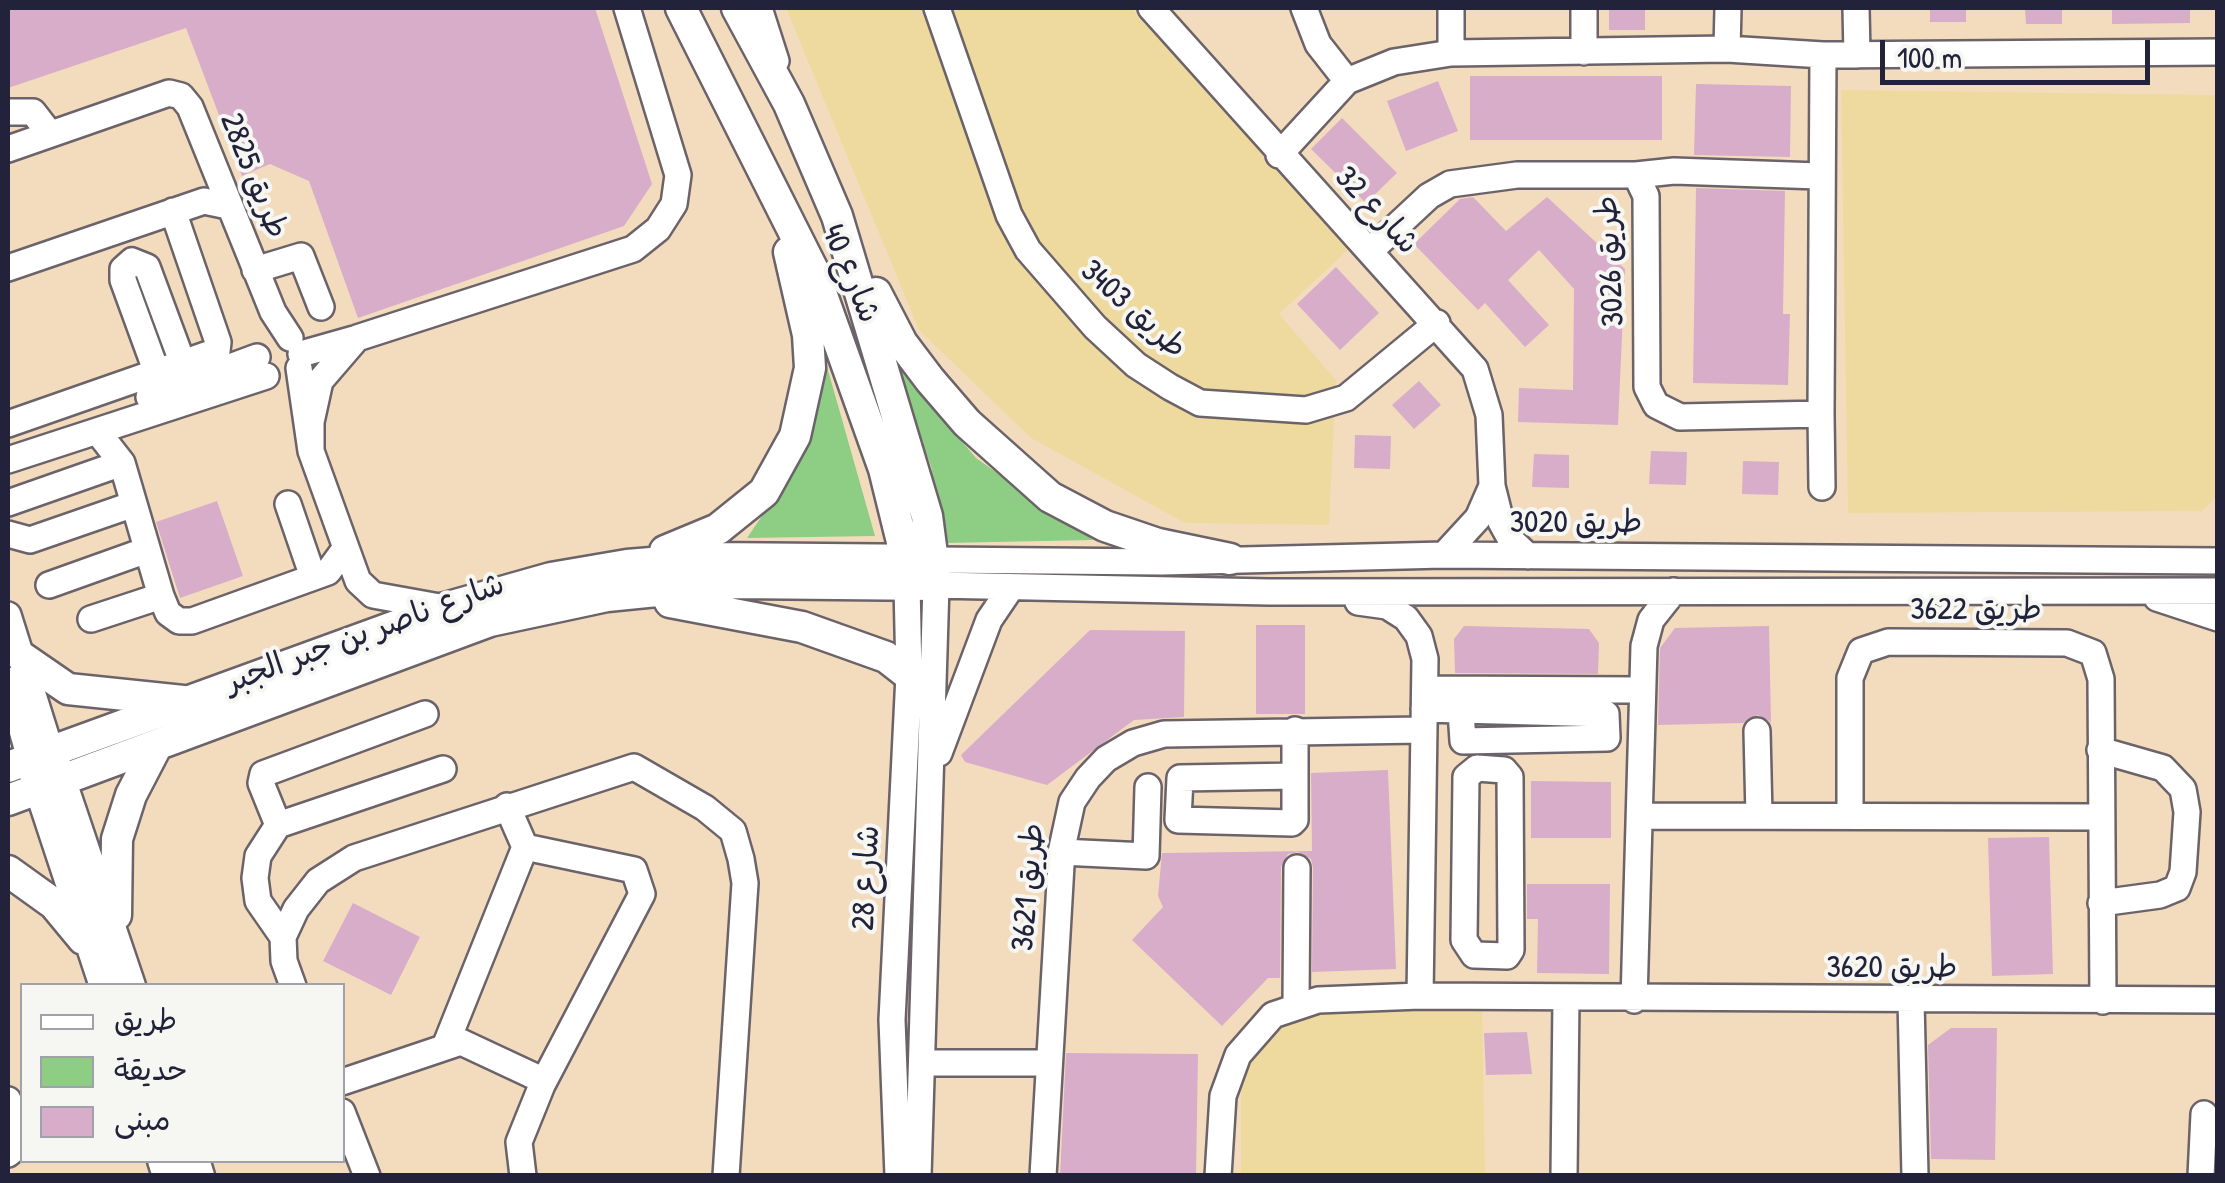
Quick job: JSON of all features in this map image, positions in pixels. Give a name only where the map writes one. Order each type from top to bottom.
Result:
[{"type":"main road","name":"شارع 40","points":[[681,8],[773,186],[848,360],[921,572]]},
{"type":"main road","name":"شارع 40","points":[[737,8],[789,104],[837,216],[927,516],[921,572]]},
{"type":"main road","points":[[627,565],[718,529],[764,492],[794,436],[810,368],[808,335],[773,186]]},
{"type":"main road","points":[[837,216],[902,343],[967,423],[1005,459],[1050,497],[1105,526],[1158,544],[1230,559]]},
{"type":"main road","name":"شارع ناصر بن جبر الجبر","points":[[29,759],[444,608],[551,578],[627,565],[712,558],[921,572]]},
{"type":"main road","name":"شارع ناصر بن جبر الجبر","points":[[8,800],[490,621],[607,596],[737,583],[921,572]]},
{"type":"main road","points":[[607,596],[699,604],[802,627],[886,657],[910,675]]},
{"type":"main road","points":[[15,669],[68,689],[191,702]]},
{"type":"main road","points":[[115,965],[117,839],[130,795],[156,747]]},
{"type":"main road","points":[[29,759],[51,785],[115,965]]},
{"type":"main road","points":[[8,872],[54,904],[115,965]]},
{"type":"street","points":[[262,367],[268,339],[297,354],[357,338],[633,248],[658,229],[674,204],[678,175],[627,8]]},
{"type":"street","points":[[759,8],[789,104]]},
{"type":"street","name":"طريق 3403","points":[[937,8],[1009,214],[1028,250],[1095,326],[1136,365],[1170,387],[1200,403],[1306,410],[1346,398],[1437,323]]},
{"type":"street","name":"شارع 32","points":[[1151,8],[1279,155],[1469,360],[1484,390],[1492,486],[1506,532],[1528,556]]},
{"type":"street","points":[[1304,8],[1318,44],[1347,81]]},
{"type":"street","points":[[1451,8],[1451,53]]},
{"type":"street","points":[[1584,8],[1584,52]]},
{"type":"street","points":[[1727,49],[1728,8]]},
{"type":"street","points":[[1856,8],[1857,55]]},
{"type":"street","points":[[1279,155],[1347,81],[1394,62],[1451,53],[1727,49],[1823,55],[2218,52]]},
{"type":"street","points":[[1822,487],[1819,176],[1823,55]]},
{"type":"street","name":"طريق 2825","points":[[8,149],[169,93],[181,96],[190,107],[255,270],[297,354],[312,451],[358,581],[373,595],[444,608]]},
{"type":"street","points":[[8,112],[33,112],[50,134]]},
{"type":"street","points":[[1636,175],[1674,170],[1819,176]]},
{"type":"street","name":"طريق 3026","points":[[1371,250],[1429,196],[1450,184],[1517,174],[1636,175],[1646,196],[1647,387],[1656,405],[1680,418],[1822,414]]},
{"type":"street","points":[[8,268],[204,201],[228,206]]},
{"type":"street","points":[[8,424],[210,355],[218,342],[173,210]]},
{"type":"street","points":[[255,270],[301,256],[322,306]]},
{"type":"street","points":[[157,373],[123,280],[123,269],[132,262],[146,267],[183,364]]},
{"type":"street","points":[[312,451],[312,422],[320,381],[357,338],[358,331],[436,301]]},
{"type":"street","points":[[8,446],[262,367],[284,380],[297,354]]},
{"type":"street","points":[[8,460],[107,428],[262,367]]},
{"type":"street","points":[[107,428],[161,596],[173,618],[192,622],[313,577],[334,568],[344,550]]},
{"type":"street","points":[[8,503],[120,460]]},
{"type":"street","points":[[1444,554],[1478,518],[1492,486]]},
{"type":"street","points":[[8,534],[30,540],[134,504]]},
{"type":"street","points":[[288,504],[313,577]]},
{"type":"street","points":[[2152,560],[2218,541]]},
{"type":"street","points":[[49,585],[147,550]]},
{"type":"street","name":"طريق 3020","points":[[921,572],[1444,554],[2218,561]]},
{"type":"street","points":[[921,572],[1010,588],[1268,592],[2218,591]]},
{"type":"street","name":"شارع 28","points":[[898,1176],[892,1020],[910,675],[921,572]]},
{"type":"street","name":"شارع 28","points":[[918,1176],[920,1016],[932,775],[921,572]]},
{"type":"street","points":[[932,775],[978,646],[1010,588]]},
{"type":"street","points":[[2128,589],[2218,618]]},
{"type":"street","points":[[1634,1000],[1644,646],[1651,620],[1674,591]]},
{"type":"street","points":[[1268,592],[1387,606],[1406,618],[1419,636],[1423,709],[1420,996]]},
{"type":"street","points":[[91,619],[161,596]]},
{"type":"street","points":[[8,615],[29,759]]},
{"type":"street","name":"طريق 3622","points":[[1850,816],[1850,678],[1861,651],[1874,644],[2081,645],[2099,666],[2103,1001]]},
{"type":"street","points":[[1423,709],[1642,690]]},
{"type":"street","points":[[1423,709],[1461,710],[1606,714],[1607,738],[1464,741],[1461,710]]},
{"type":"street","name":"طريق 3621","points":[[1042,1176],[1062,852],[1072,802],[1106,759],[1133,743],[1202,730],[1294,730],[1423,709]]},
{"type":"street","points":[[278,825],[260,783],[263,774],[425,714]]},
{"type":"street","points":[[1294,730],[1295,776],[1292,823],[1178,820],[1180,778],[1295,776]]},
{"type":"street","points":[[1757,732],[1759,816]]},
{"type":"street","points":[[2100,750],[2163,768],[2183,789],[2187,812],[2184,872],[2177,888],[2160,895],[2101,903]]},
{"type":"street","points":[[292,983],[284,961],[283,937],[296,909],[318,881],[354,858],[634,767],[705,808],[733,832],[744,883],[726,1176]]},
{"type":"street","points":[[1422,775],[1466,777],[1477,768],[1504,770],[1510,777],[1512,950],[1506,956],[1474,955],[1464,940],[1466,777]]},
{"type":"street","points":[[283,937],[258,901],[255,878],[265,838],[278,825],[443,769]]},
{"type":"street","points":[[1062,852],[1146,856],[1148,787]]},
{"type":"street","points":[[446,1044],[525,847],[507,806]]},
{"type":"street","points":[[1640,816],[2098,817]]},
{"type":"street","points":[[523,1176],[519,1142],[542,1085],[640,900],[642,886],[634,870],[525,847]]},
{"type":"street","points":[[1296,1004],[1298,868]]},
{"type":"street","name":"طريق 3620","points":[[1218,1176],[1218,1132],[1238,1054],[1258,1026],[1296,1004],[1420,996],[2218,1000]]},
{"type":"street","points":[[1564,1176],[1566,999]]},
{"type":"street","points":[[1911,1000],[1915,1176]]},
{"type":"street","points":[[920,1016],[940,1045],[980,1061]]},
{"type":"street","points":[[892,1020],[922,1063],[1048,1063]]},
{"type":"street","points":[[345,1081],[446,1044],[475,1045],[542,1085]]},
{"type":"street","points":[[8,1100],[20,1139],[8,1154]]},
{"type":"street","points":[[2201,1176],[2204,1114]]},
{"type":"street","points":[[345,1120],[367,1176]]},
{"type":"street","points":[[887,1176],[893,1122]]},
{"type":"green space","points":[[888,355],[976,458],[1093,540],[945,543],[931,466]]},
{"type":"green space","points":[[824,356],[875,536],[747,538],[770,504]]},
{"type":"sand","points":[[786,8],[1131,8],[1350,248],[1279,314],[1336,380],[1329,525],[1185,523],[1031,438],[919,330]]},
{"type":"sand","points":[[1841,90],[2217,95],[2218,495],[2202,511],[1848,513]]},
{"type":"sand","points":[[1482,1004],[1485,1175],[1241,1176],[1241,1089],[1253,1044],[1295,1012]]},
{"type":"building","points":[[8,8],[595,8],[652,184],[624,226],[358,318],[309,181],[270,164],[242,176],[186,28],[8,88]]},
{"type":"building","points":[[1609,8],[1645,8],[1645,30],[1609,30]]},
{"type":"building","points":[[1930,8],[1966,8],[1966,22],[1930,22]]},
{"type":"building","points":[[2025,8],[2062,8],[2062,24],[2026,24]]},
{"type":"building","points":[[2112,8],[2190,8],[2190,23],[2112,24]]},
{"type":"building","points":[[1470,76],[1662,76],[1662,140],[1470,140]]},
{"type":"building","points":[[1438,81],[1458,131],[1406,151],[1387,101]]},
{"type":"building","points":[[1696,84],[1791,86],[1790,157],[1694,155]]},
{"type":"building","points":[[1342,118],[1397,173],[1366,203],[1311,149]]},
{"type":"building","points":[[1696,188],[1785,191],[1783,314],[1790,314],[1788,385],[1693,383]]},
{"type":"building","points":[[1473,197],[1506,231],[1547,197],[1625,269],[1618,425],[1518,422],[1519,388],[1573,390],[1574,289],[1539,250],[1508,280],[1549,325],[1525,347],[1485,303],[1478,310],[1414,244],[1460,199]]},
{"type":"building","points":[[1336,267],[1379,313],[1340,350],[1297,304]]},
{"type":"building","points":[[1419,381],[1441,405],[1414,429],[1392,405]]},
{"type":"building","points":[[1355,435],[1391,436],[1390,469],[1354,468]]},
{"type":"building","points":[[1651,451],[1687,452],[1686,485],[1649,484]]},
{"type":"building","points":[[1534,454],[1569,455],[1569,488],[1532,487]]},
{"type":"building","points":[[1743,461],[1779,462],[1778,495],[1742,494]]},
{"type":"building","points":[[217,501],[243,576],[180,598],[156,522]]},
{"type":"building","points":[[1256,625],[1305,625],[1305,714],[1256,714]]},
{"type":"building","points":[[1464,626],[1589,629],[1599,643],[1598,674],[1455,673],[1454,639]]},
{"type":"building","points":[[1769,626],[1771,722],[1758,715],[1743,723],[1658,725],[1660,648],[1675,628]]},
{"type":"building","points":[[1090,630],[1185,631],[1184,717],[1134,720],[1047,785],[965,762],[961,755]]},
{"type":"building","points":[[1388,770],[1396,969],[1312,972],[1313,868],[1311,859],[1298,852],[1288,854],[1281,867],[1280,978],[1268,978],[1222,1026],[1132,940],[1163,907],[1158,896],[1162,853],[1312,851],[1311,773]]},
{"type":"building","points":[[1531,781],[1611,782],[1611,838],[1531,838]]},
{"type":"building","points":[[2049,837],[2053,974],[1992,976],[1988,838]]},
{"type":"building","points":[[1527,884],[1610,884],[1609,974],[1537,973],[1538,919],[1527,919]]},
{"type":"building","points":[[353,903],[420,937],[391,995],[323,961]]},
{"type":"building","points":[[1951,1028],[1997,1028],[1995,1160],[1931,1159],[1928,1045]]},
{"type":"building","points":[[1527,1032],[1532,1074],[1486,1075],[1484,1033]]},
{"type":"building","points":[[1066,1053],[1198,1054],[1196,1176],[1060,1176]]}]
